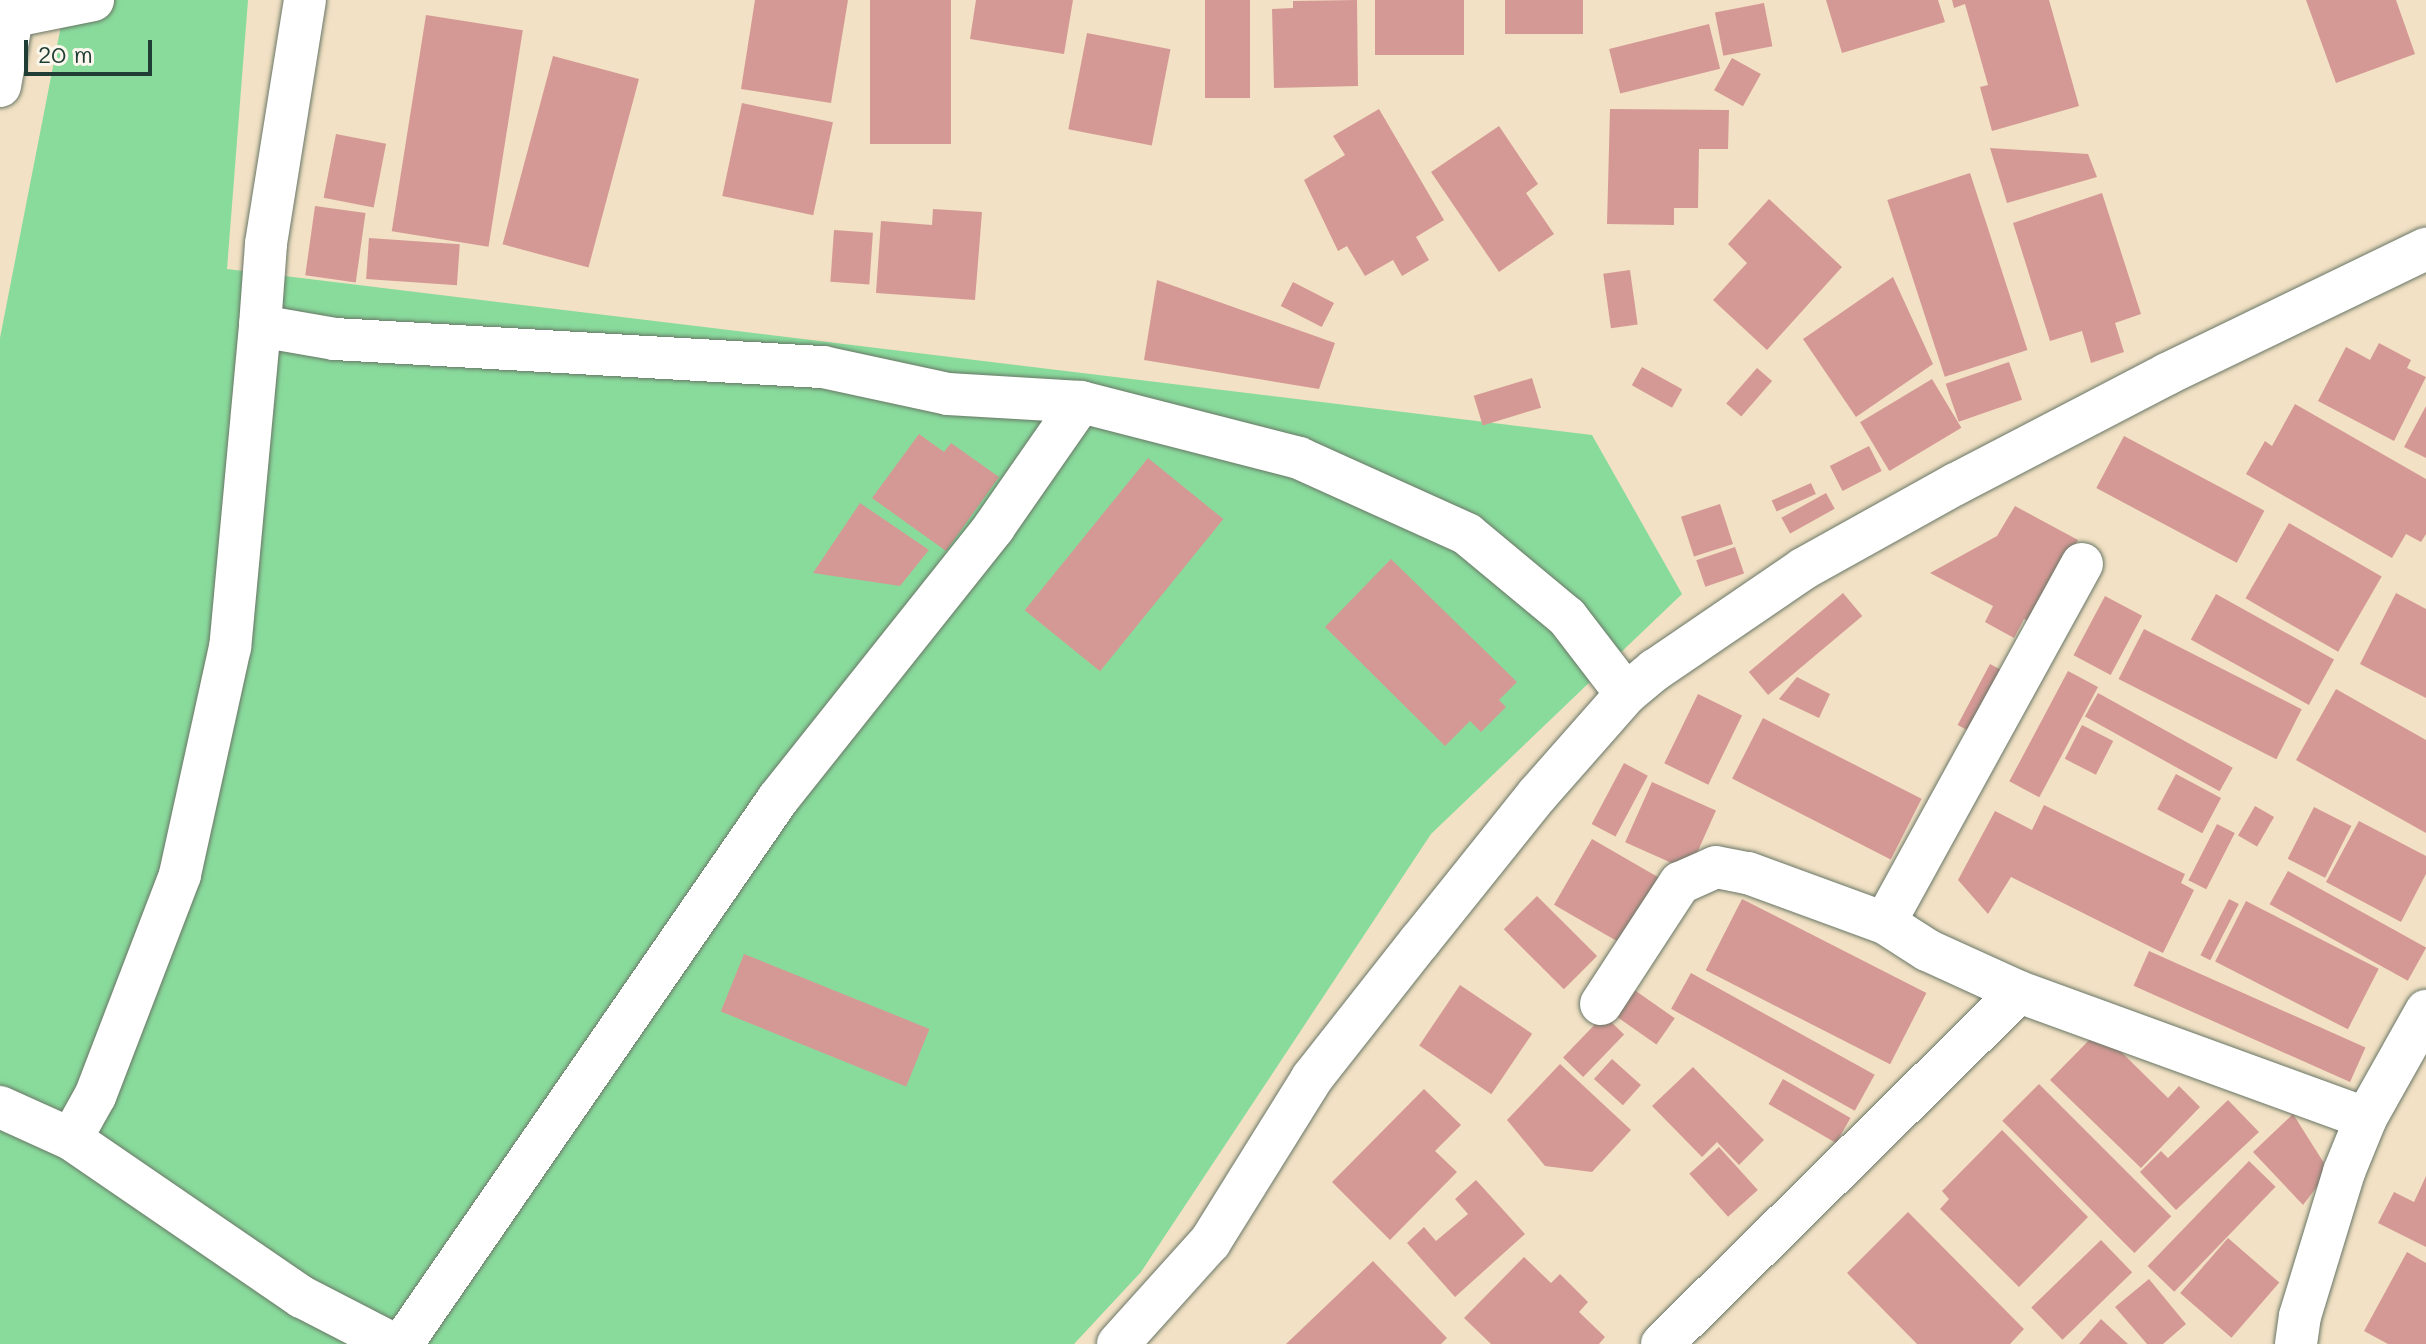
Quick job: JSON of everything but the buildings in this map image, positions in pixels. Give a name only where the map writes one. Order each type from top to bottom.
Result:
[{"type":"street","points":[[0,86],[9,11],[93,0]]},
{"type":"street","points":[[71,1139],[95,1096],[180,875],[230,647],[266,244],[305,0]]},
{"type":"street","points":[[1118,1344],[1210,1242],[1322,1065],[1537,795],[1626,694],[1803,569],[1900,515],[2167,374],[2426,249]]},
{"type":"street","points":[[260,326],[351,340],[823,367],[948,394],[1081,402],[1299,458],[1467,534],[1567,617],[1626,694]]},
{"type":"street","points":[[402,1344],[778,799],[994,527],[1081,402]]},
{"type":"street","points":[[1885,923],[2082,564]]},
{"type":"street","points":[[1601,1004],[1680,883],[1716,867],[1748,873],[1885,923],[1927,950],[2019,992],[2366,1118]]},
{"type":"street","points":[[1662,1344],[2019,992]]},
{"type":"street","points":[[2296,1344],[2300,1316],[2335,1200],[2366,1118],[2426,1011]]},
{"type":"street","points":[[0,1107],[71,1139],[302,1297],[393,1344]]},
{"type":"green space","points":[[66,0],[248,0],[227,269],[1592,435],[1682,594],[1431,834],[1141,1272],[1074,1344],[0,1344],[0,338]]}]
